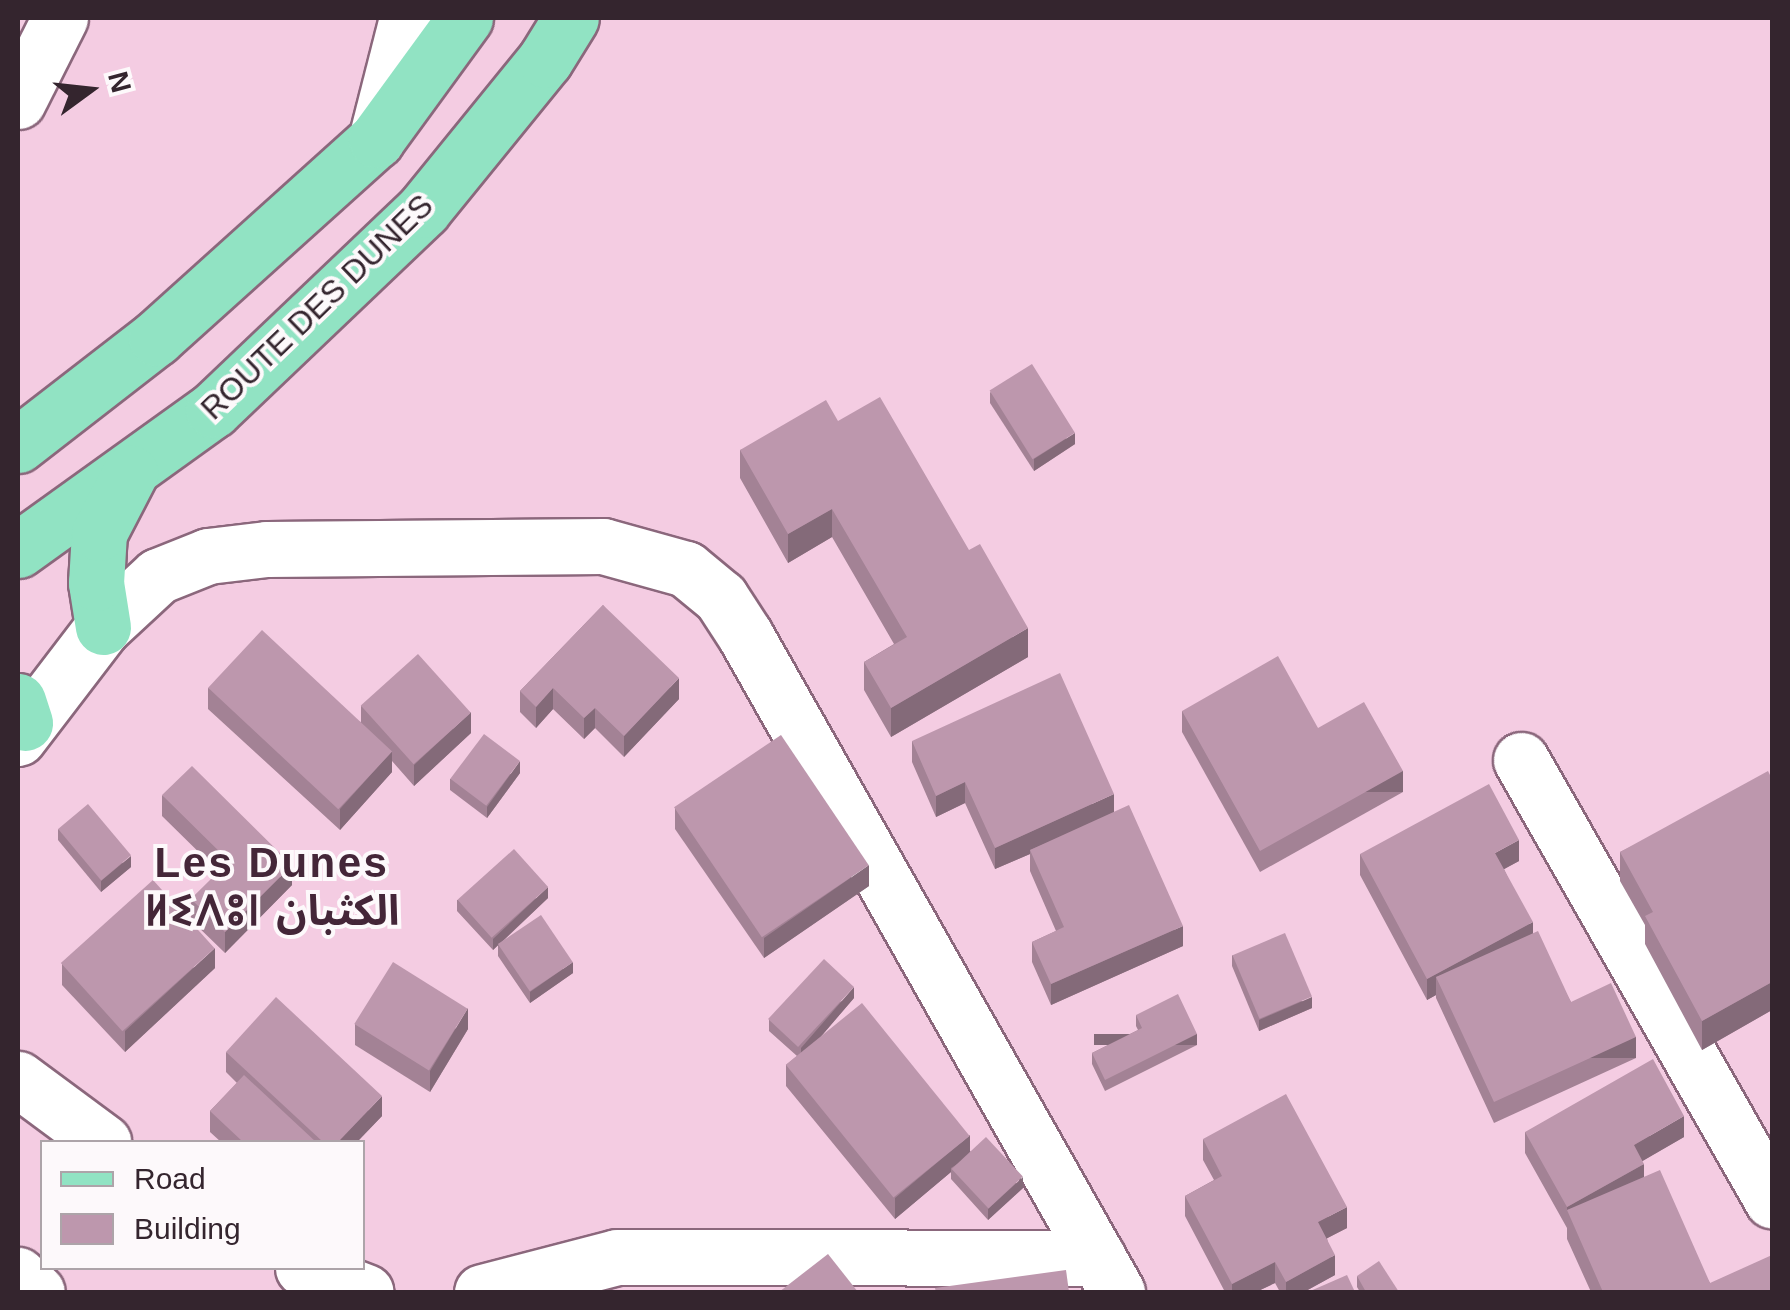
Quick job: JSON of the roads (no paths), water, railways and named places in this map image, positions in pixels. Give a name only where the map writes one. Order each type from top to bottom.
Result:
[{"type":"main road","points":[[18,444],[156,338],[376,140],[465,18]]},
{"type":"main road","name":"ROUTE DES DUNES","points":[[23,540],[131,471],[213,410],[423,210],[545,60],[571,18]]},
{"type":"main road","points":[[103,626],[96,583],[99,533],[131,471]]},
{"type":"main road","points":[[23,540],[63,563],[103,626]]},
{"type":"street","points":[[18,101],[60,18]]},
{"type":"street","points":[[376,140],[407,18]]},
{"type":"street","points":[[20,721],[103,626],[158,576],[208,556],[267,548],[602,546],[686,570],[720,598],[745,636],[1108,1275]]},
{"type":"street","points":[[1522,760],[1772,1200]]},
{"type":"street","points":[[18,1078],[100,1140]]},
{"type":"street","points":[[482,1292],[618,1256],[1108,1275]]},
{"type":"street","points":[[309,1270],[366,1292]]},
{"type":"street","points":[[18,1275],[37,1292]]},
{"type":"district","name":"Les Dunes ⵍⵉⴷⵓⵏ الكثبان","points":[[272,887]]}]
